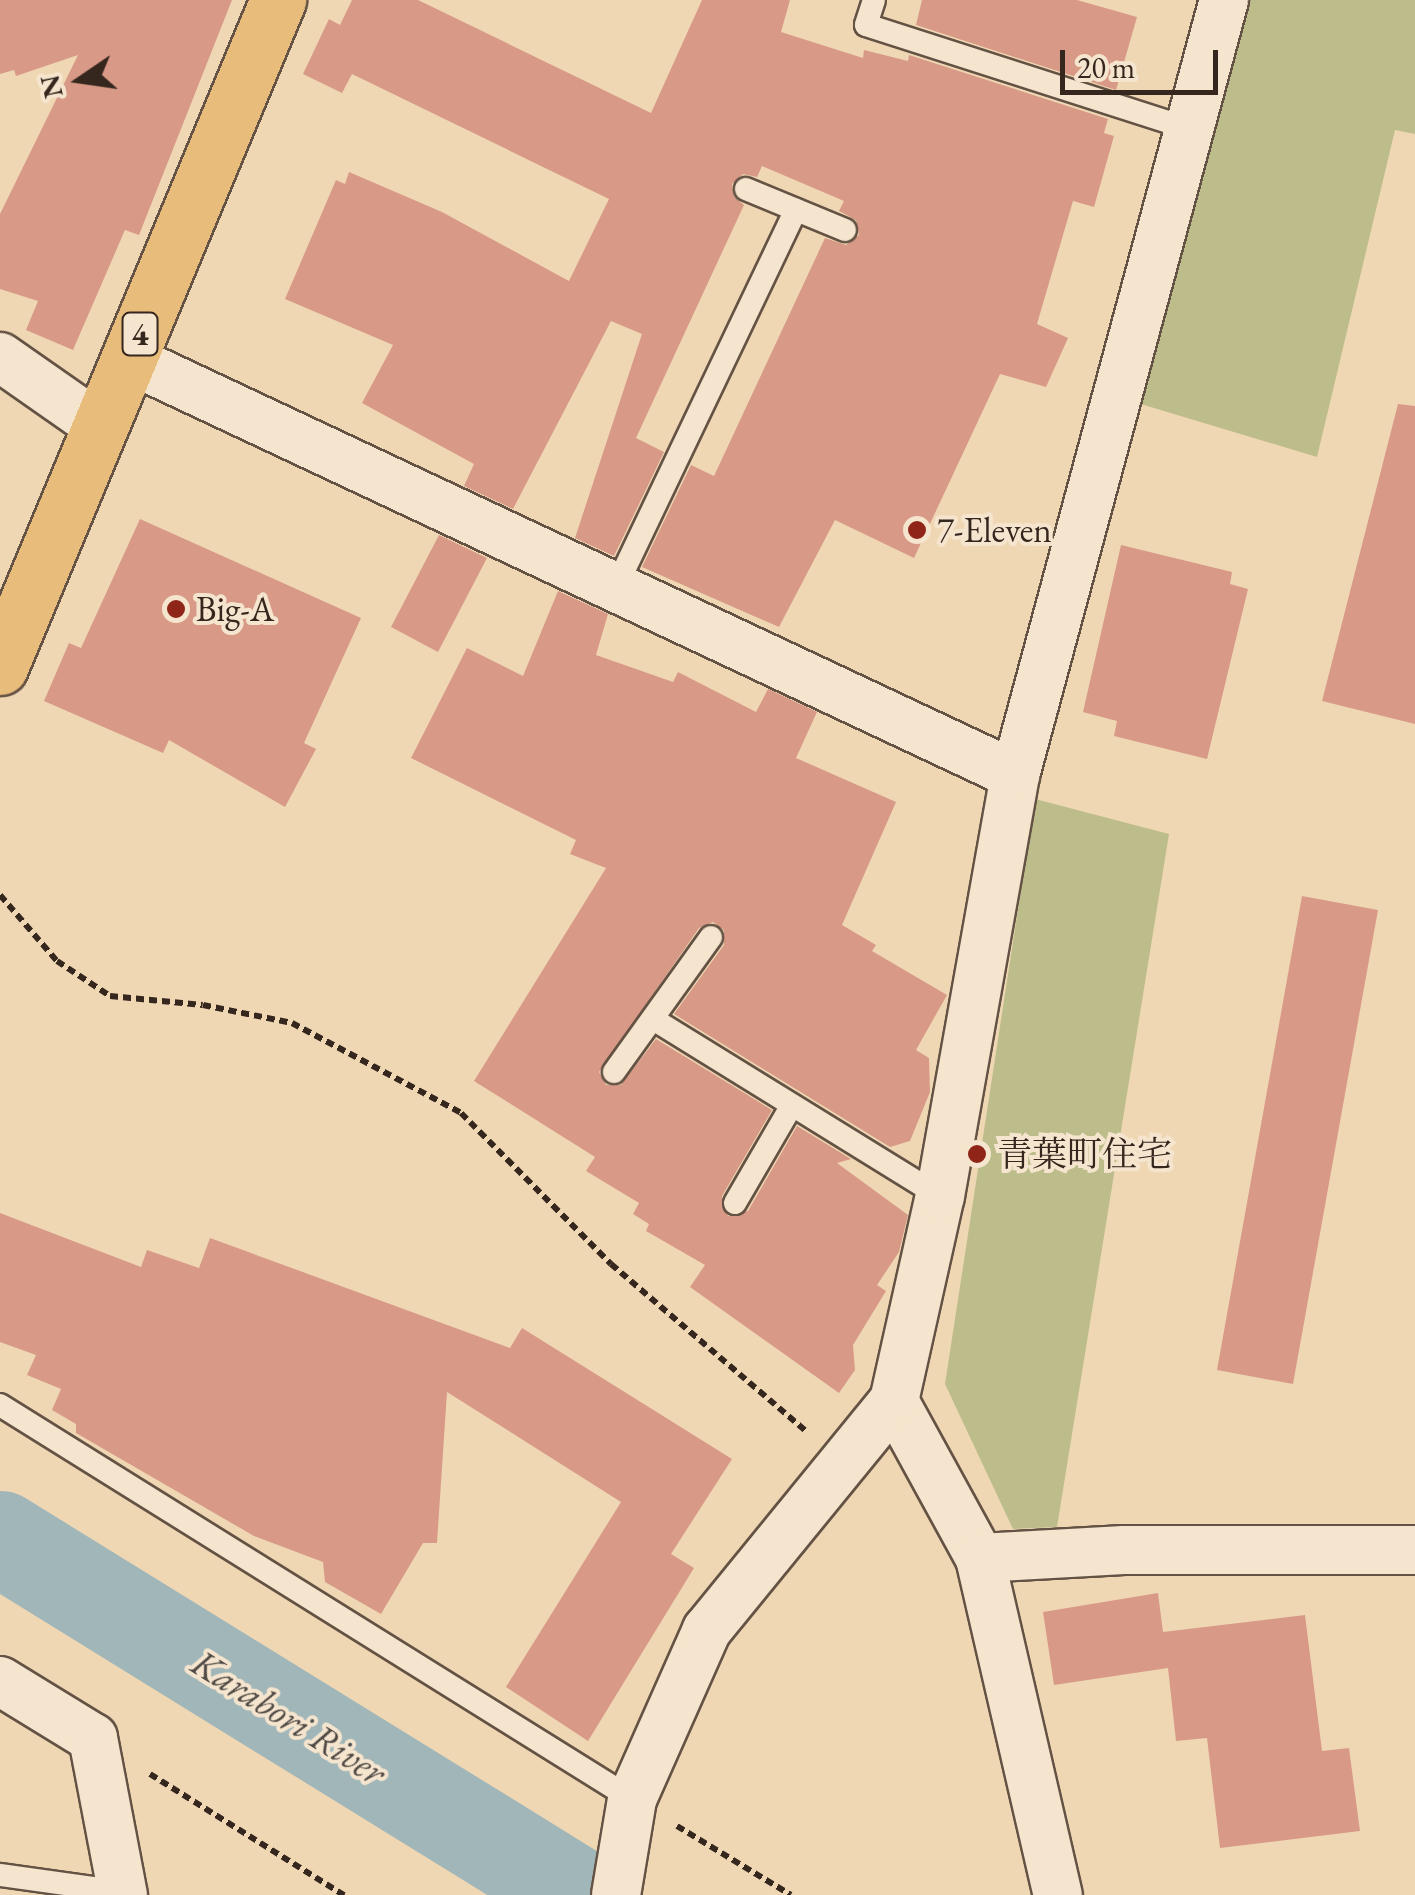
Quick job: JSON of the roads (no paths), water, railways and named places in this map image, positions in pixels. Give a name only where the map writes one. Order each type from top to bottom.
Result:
[{"type":"main road","name":"4","points":[[0,668],[278,0]]},
{"type":"street","points":[[616,1895],[629,1817],[707,1630],[894,1400],[940,1196],[1015,775],[1224,0]]},
{"type":"street","points":[[0,358],[99,426]]},
{"type":"street","points":[[129,359],[1015,775]]},
{"type":"street","points":[[894,1400],[980,1558],[1058,1895]]},
{"type":"street","points":[[980,1558],[1124,1550],[1415,1550]]},
{"type":"street","points":[[0,1681],[94,1738],[123,1894]]},
{"type":"lane","points":[[874,0],[866,25],[1189,129]]},
{"type":"lane","points":[[746,189],[844,230]]},
{"type":"lane","points":[[615,589],[796,210]]},
{"type":"lane","points":[[614,1072],[710,937]]},
{"type":"lane","points":[[653,1018],[940,1196]]},
{"type":"lane","points":[[736,1203],[792,1105]]},
{"type":"lane","points":[[0,1405],[629,1817]]},
{"type":"lane","points":[[0,1875],[123,1894]]},
{"type":"waterway","name":"Karabori River","points":[[0,1538],[578,1895]]},
{"type":"place","name":"7-Eleven","points":[[917,530]]},
{"type":"place","name":"Big-A","points":[[176,609]]},
{"type":"place","name":"青葉町住宅","points":[[977,1154]]}]
